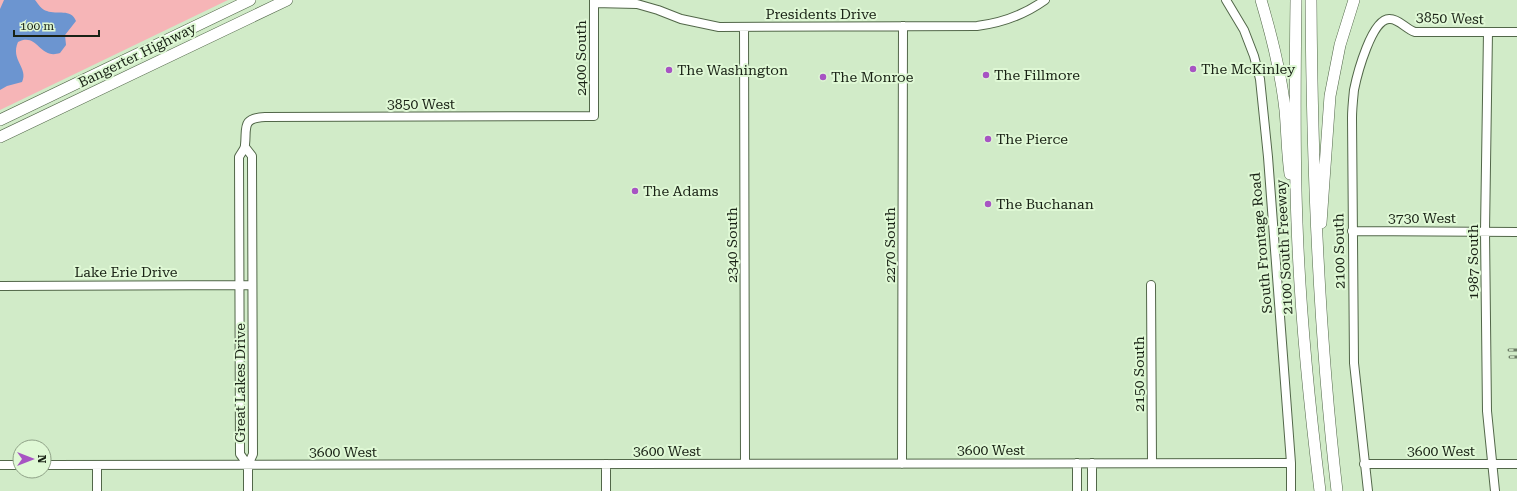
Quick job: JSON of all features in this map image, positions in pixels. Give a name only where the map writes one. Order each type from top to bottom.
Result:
[{"type":"highway","name":"Bangerter Highway","points":[[0,120],[250,0]]},
{"type":"highway","name":"Bangerter Highway","points":[[0,137],[287,0]]},
{"type":"highway","points":[[1261,0],[1272,34],[1279,68],[1285,112],[1287,158],[1297,223]]},
{"type":"highway","name":"2100 South Freeway","points":[[1296,0],[1295,142],[1297,223],[1301,301],[1310,411],[1320,491]]},
{"type":"highway","points":[[1311,0],[1317,250],[1330,430],[1337,491]]},
{"type":"highway","points":[[1317,250],[1323,209],[1330,96],[1340,45],[1354,0]]},
{"type":"street","name":"Presidents Drive","points":[[594,2],[637,4],[702,24],[719,27],[977,26],[992,24],[1021,14],[1045,0]]},
{"type":"street","name":"South Frontage Road","points":[[1226,0],[1244,30],[1254,56],[1260,79],[1268,157],[1292,491]]},
{"type":"street","name":"2400 South","points":[[594,2],[594,116]]},
{"type":"street","name":"3850 West","points":[[1386,19],[1397,21],[1415,32],[1517,32]]},
{"type":"street","name":"2100 South","points":[[1368,491],[1354,363],[1352,118],[1354,89],[1358,71],[1377,26],[1386,19]]},
{"type":"street","name":"2270 South","points":[[902,464],[903,26]]},
{"type":"street","name":"2340 South","points":[[744,27],[745,464]]},
{"type":"street","name":"1987 South","points":[[1488,32],[1485,232],[1487,411],[1496,491]]},
{"type":"street","name":"3850 West","points":[[249,121],[258,117],[594,116]]},
{"type":"street","name":"Great Lakes Drive","points":[[245,147],[252,156],[253,454],[248,465],[240,454],[239,157],[245,147],[245,130],[249,121]]},
{"type":"street","name":"3730 West","points":[[1352,231],[1517,232]]},
{"type":"street","name":"Lake Erie Drive","points":[[0,286],[252,285]]},
{"type":"street","name":"2150 South","points":[[1151,285],[1152,463]]},
{"type":"street","points":[[1077,463],[1078,491]]},
{"type":"street","points":[[1092,463],[1092,491]]},
{"type":"street","name":"3600 West","points":[[52,465],[1291,463]]},
{"type":"street","points":[[606,464],[606,491]]},
{"type":"street","name":"3600 West","points":[[1364,464],[1517,464]]},
{"type":"street","points":[[0,465],[12,465]]},
{"type":"street","points":[[97,465],[97,491]]},
{"type":"street","points":[[248,465],[248,491]]},
{"type":"shaded area","points":[[0,0],[228,0],[0,110]]},
{"type":"water","points":[[4,0],[35,0],[40,7],[45,10],[67,13],[74,17],[76,21],[65,35],[66,45],[60,53],[47,53],[30,40],[18,42],[16,54],[24,77],[22,82],[7,86],[0,90],[0,9]]},
{"type":"railway","points":[[1509,350],[1517,350]]},
{"type":"railway","points":[[1510,357],[1517,357]]},
{"type":"place","name":"The McKinley","points":[[1193,69]]},
{"type":"place","name":"The Washington","points":[[669,70]]},
{"type":"place","name":"The Fillmore","points":[[986,75]]},
{"type":"place","name":"The Monroe","points":[[823,77]]},
{"type":"place","name":"The Pierce","points":[[988,139]]},
{"type":"place","name":"The Adams","points":[[635,191]]},
{"type":"place","name":"The Buchanan","points":[[988,204]]}]
